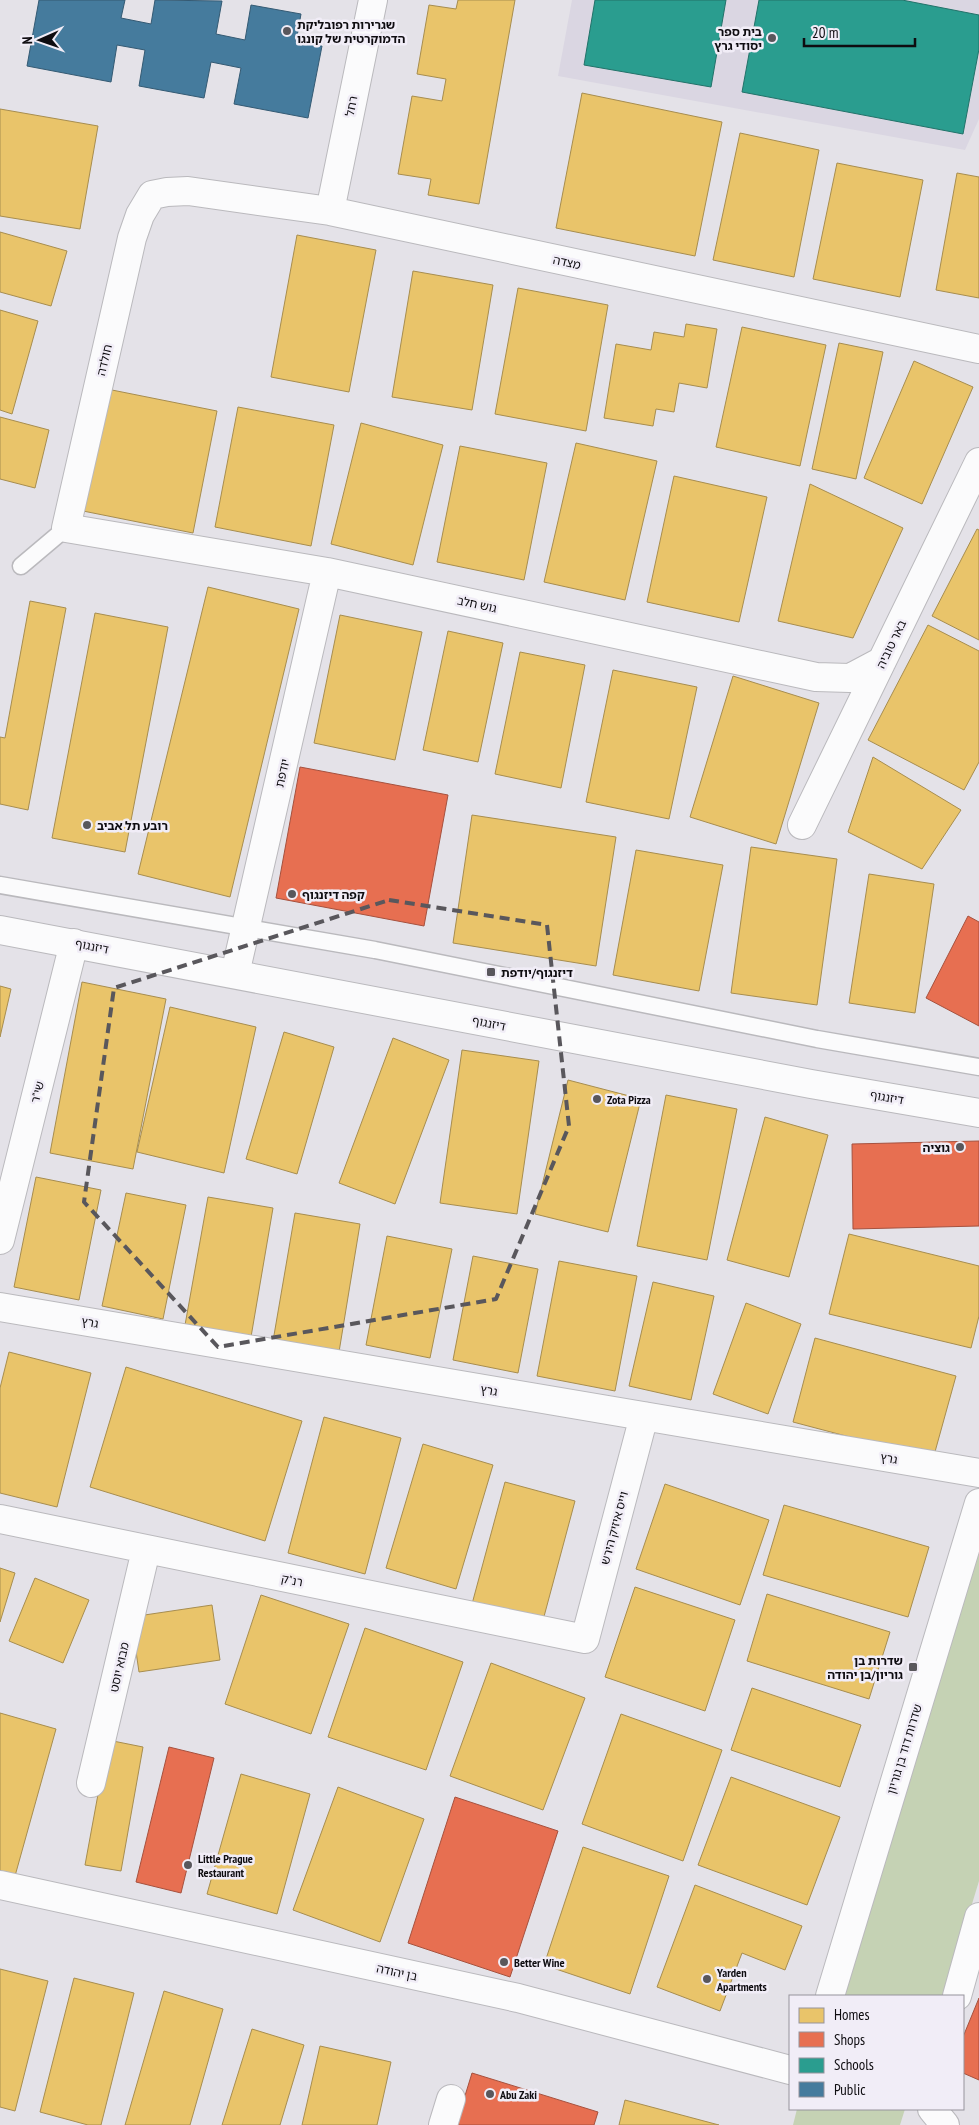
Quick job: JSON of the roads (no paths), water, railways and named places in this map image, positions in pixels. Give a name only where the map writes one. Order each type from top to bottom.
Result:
[{"type":"street","name":"רחל","points":[[330,211],[373,0]]},
{"type":"street","name":"מצדה","points":[[152,195],[188,190],[330,211],[979,349]]},
{"type":"street","name":"חולדה","points":[[66,528],[132,238],[140,215],[152,195]]},
{"type":"street","name":"באר טוביה","points":[[802,825],[979,462]]},
{"type":"street","name":"גוש חלב","points":[[66,528],[327,572],[816,677],[850,678],[882,661]]},
{"type":"street","name":"יודפת","points":[[235,974],[327,572]]},
{"type":"street","name":"דיזנגוף","points":[[0,930],[74,942],[811,1084],[979,1113]]},
{"type":"street","name":"שי\"ר","points":[[0,1240],[74,942]]},
{"type":"street","name":"גרץ","points":[[0,1307],[979,1473]]},
{"type":"street","name":"וייס איזיק הירש","points":[[585,1639],[644,1416]]},
{"type":"street","name":"שדרות דוד בן גוריון","points":[[830,1995],[979,1503]]},
{"type":"street","name":"רנ\"ק","points":[[0,1519],[585,1639]]},
{"type":"street","name":"מבוא יוסט","points":[[91,1783],[146,1550]]},
{"type":"street","name":"בן יהודה","points":[[0,1885],[518,1998],[789,2070]]},
{"type":"street","points":[[957,1995],[979,1917]]},
{"type":"street","points":[[443,2125],[451,2099]]},
{"type":"street","points":[[922,2125],[926,2110]]},
{"type":"street","points":[[933,2110],[945,2125]]},
{"type":"lane","points":[[21,566],[66,528]]},
{"type":"lane","points":[[0,885],[375,950],[817,1039],[979,1067]]},
{"type":"place","name":"שגרירות רפובליקת הדמוקרטית של קונגו","points":[[287,31]]},
{"type":"place","name":"בית ספר יסודי גרץ","points":[[772,38]]},
{"type":"place","name":"רובע תל אביב","points":[[87,825]]},
{"type":"place","name":"קפה דיזנגוף","points":[[292,894]]},
{"type":"place","name":"דיזנגוף/יודפת","points":[[491,972]]},
{"type":"place","name":"Zota Pizza","points":[[597,1099]]},
{"type":"place","name":"גוציה","points":[[960,1147]]},
{"type":"place","name":"שדרות בן גוריון/בן יהודה","points":[[913,1667]]},
{"type":"place","name":"Little Prague Restaurant","points":[[188,1865]]},
{"type":"place","name":"Better Wine","points":[[504,1962]]},
{"type":"place","name":"Yarden Apartments","points":[[707,1979]]},
{"type":"place","name":"Abu Zaki","points":[[490,2094]]}]
